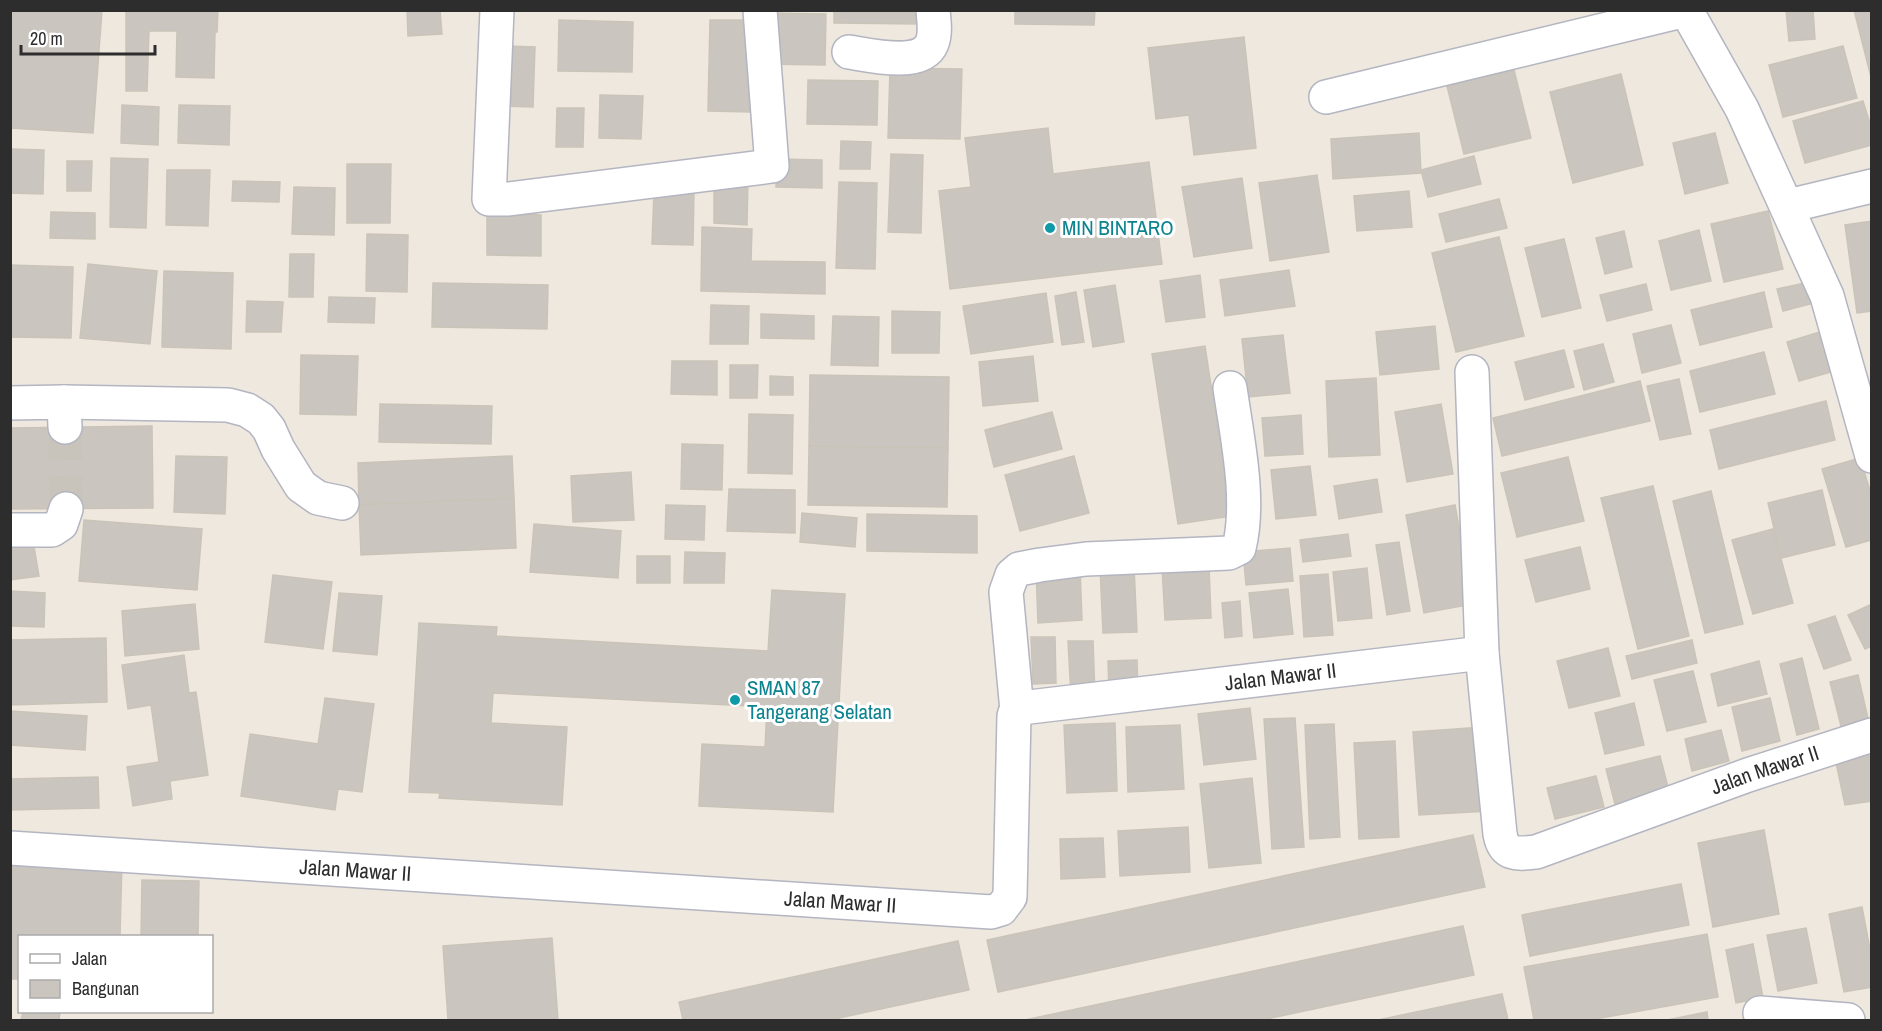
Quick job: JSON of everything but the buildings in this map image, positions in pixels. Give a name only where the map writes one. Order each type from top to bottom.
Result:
[{"type":"street","points":[[497,10],[489,200],[772,166],[760,10]]},
{"type":"street","points":[[849,52],[904,59],[924,53],[932,45],[933,10]]},
{"type":"street","points":[[1326,97],[1686,10],[1742,109],[1827,296],[1872,456]]},
{"type":"street","points":[[1788,206],[1872,186]]},
{"type":"street","name":"Jalan Mawar II","points":[[1472,372],[1482,653],[1500,834],[1504,846],[1517,854],[1536,852],[1748,775],[1872,735]]},
{"type":"street","points":[[1017,711],[1006,592],[1012,575],[1019,569],[1040,564],[1086,559],[1228,553],[1239,548],[1244,530],[1242,483],[1230,388]]},
{"type":"street","points":[[10,403],[64,415],[228,405],[241,408],[261,419],[269,429],[278,449],[301,486],[318,498],[342,503]]},
{"type":"street","points":[[10,530],[52,530],[62,522],[66,509]]},
{"type":"street","name":"Jalan Mawar II","points":[[10,848],[991,912],[1001,909],[1010,897],[1014,716],[1017,711],[1023,708],[1482,653]]},
{"type":"street","points":[[1760,1013],[1848,1020]]},
{"type":"street","points":[[1864,1020],[1872,1020]]},
{"type":"tunnel","points":[[65,427],[66,509]]},
{"type":"place","name":"MIN BINTARO","points":[[1050,228]]},
{"type":"place","name":"SMAN 87 Tangerang Selatan","points":[[735,700]]}]
